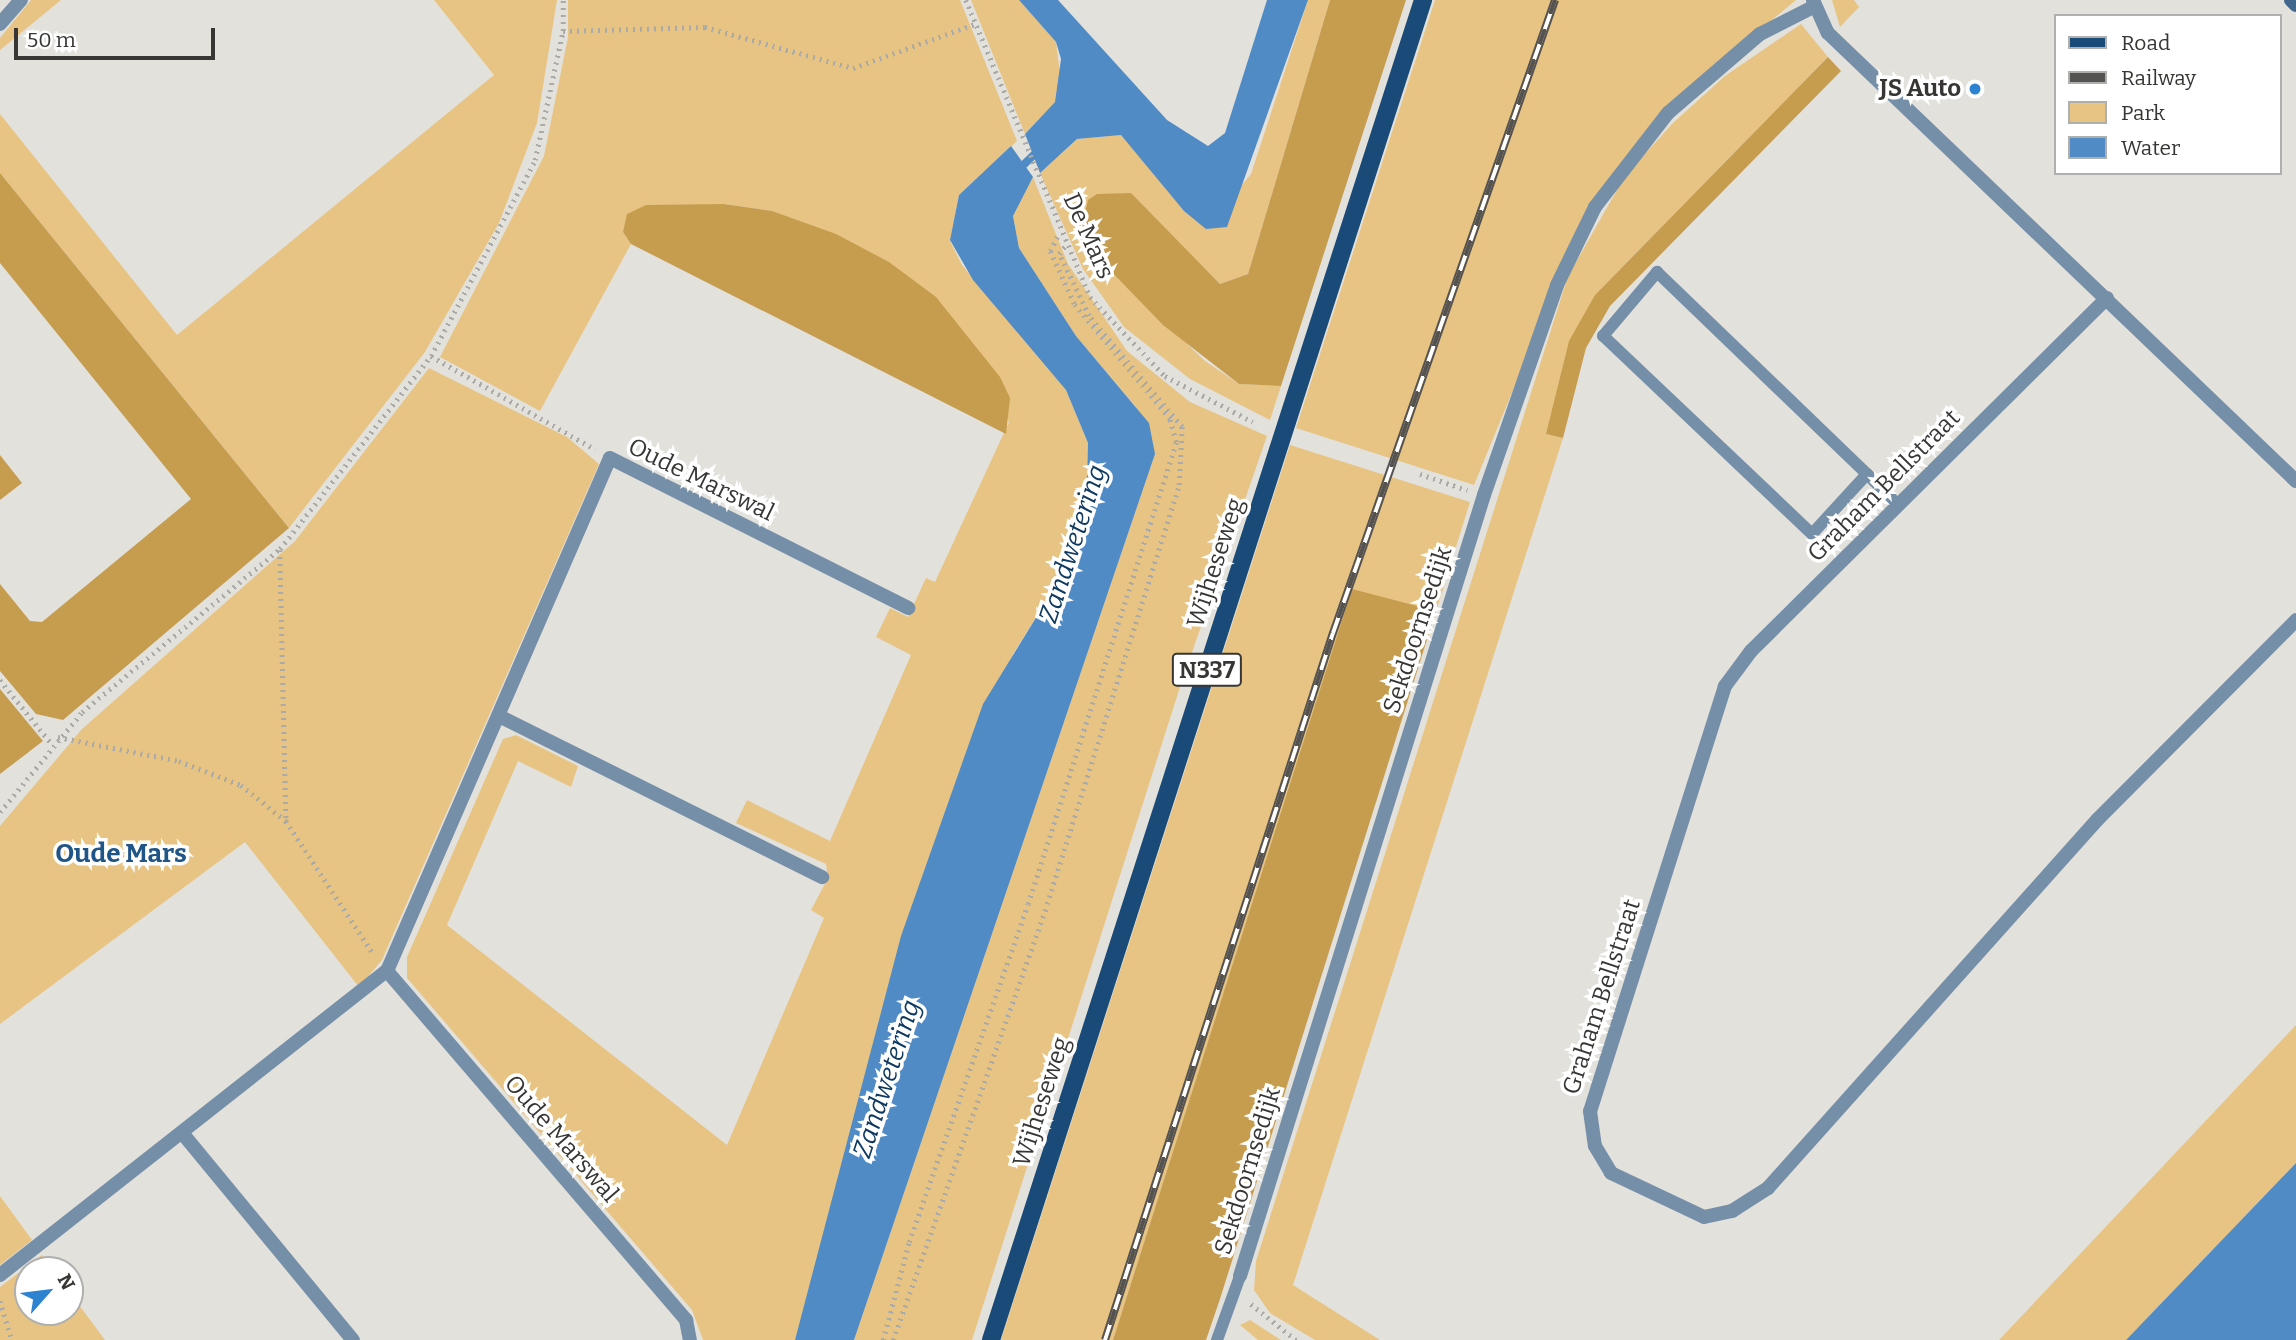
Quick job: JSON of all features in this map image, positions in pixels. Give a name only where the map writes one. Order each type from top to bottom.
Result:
[{"type":"main road","name":"Wijheseweg","points":[[991,1340],[1423,0]]},
{"type":"street","points":[[0,23],[21,0]]},
{"type":"street","points":[[2291,0],[2296,5]]},
{"type":"street","points":[[1813,4],[1846,52],[2296,481]]},
{"type":"street","name":"Sekdoornsedijk","points":[[1240,1276],[1484,495],[1557,285],[1619,170],[1724,61],[1786,17],[1813,4]]},
{"type":"street","name":"Graham Bellstraat","points":[[2107,298],[1751,651],[1725,686],[1590,1111],[1595,1146],[1611,1173],[1689,1214],[1732,1211],[1768,1188],[2098,819],[2296,620]]},
{"type":"street","name":"Oude Marswal","points":[[0,1275],[183,1135],[387,971],[501,717],[610,458],[908,608]]},
{"type":"street","points":[[501,717],[822,877]]},
{"type":"street","name":"Oude Marswal","points":[[387,971],[686,1320],[690,1340]]},
{"type":"street","points":[[183,1135],[353,1340]]},
{"type":"lane","points":[[1867,474],[1812,534],[1603,336],[1657,272],[1867,474],[1898,505]]},
{"type":"lane","points":[[1217,1340],[1240,1276]]},
{"type":"path","points":[[0,812],[57,736],[280,549],[431,356],[535,160],[563,32],[563,0]]},
{"type":"path","name":"De Mars","points":[[966,0],[1059,233],[1090,297],[1138,352],[1191,395],[1252,422]]},
{"type":"path","points":[[563,32],[705,27],[853,68],[977,23]]},
{"type":"path","points":[[883,1340],[909,1242],[1028,904],[1176,442],[1170,419],[1074,304],[1050,251],[1059,233]]},
{"type":"path","points":[[893,1340],[1047,904],[1179,485],[1182,426],[1089,316],[1059,254],[1065,246]]},
{"type":"path","points":[[431,356],[610,458]]},
{"type":"path","points":[[1420,474],[1484,495]]},
{"type":"path","points":[[280,549],[286,821]]},
{"type":"path","points":[[0,680],[51,743]]},
{"type":"path","points":[[57,736],[202,769],[240,785],[286,821],[387,971]]},
{"type":"path","name":"Sekdoornsedijk","points":[[1240,1276],[1257,1313],[1296,1340]]},
{"type":"path","points":[[0,1301],[12,1340]]},
{"type":"green space","points":[[31,0],[61,0],[0,50],[0,38]]},
{"type":"green space","points":[[434,0],[557,0],[537,123],[499,223],[425,352],[289,528],[0,173],[0,114],[177,335],[494,75]]},
{"type":"green space","points":[[568,0],[960,0],[1017,141],[959,195],[950,241],[962,265],[1066,390],[1088,443],[1086,515],[1053,590],[1013,654],[795,1340],[703,1340],[692,1310],[407,978],[407,957],[503,739],[516,735],[578,766],[571,787],[518,761],[447,925],[727,1145],[824,918],[811,910],[828,878],[826,864],[736,823],[747,800],[830,841],[911,655],[876,637],[890,608],[908,617],[926,578],[935,582],[1009,422],[889,262],[772,211],[724,204],[623,232],[631,244],[540,411],[440,357],[544,156],[568,37]]},
{"type":"green space","points":[[971,0],[1019,0],[1056,42],[1061,81],[1055,102],[1025,134]]},
{"type":"green space","points":[[1308,0],[1330,0],[1248,274],[1220,284],[1200,264],[1082,226],[1107,267],[1205,361],[1239,384],[1281,386],[1270,420],[1190,379],[1124,327],[1083,269],[1040,173],[1077,139],[1121,135],[1206,229],[1251,174]]},
{"type":"green space","points":[[1435,0],[1796,0],[1663,111],[1590,203],[1474,485],[1296,428]]},
{"type":"green space","points":[[1832,0],[1854,0],[1859,7],[1840,27]]},
{"type":"green space","points":[[1801,24],[1828,57],[1595,295],[1546,434],[1563,438],[1293,1285],[1380,1340],[1315,1340],[1270,1313],[1254,1290],[1256,1261],[1568,276],[1625,176],[1673,123],[1725,76]]},
{"type":"green space","points":[[1033,177],[1068,264],[1127,351],[1190,402],[1267,436],[1180,687],[972,1340],[854,1340],[1155,454],[1137,408],[1076,336],[1019,248],[1013,216]]},
{"type":"green space","points":[[429,368],[567,437],[599,464],[382,960],[359,987],[245,842],[0,1024],[0,826],[82,729],[295,541]]},
{"type":"green space","points":[[1290,445],[1470,502],[1436,611],[1352,590],[1113,1340],[1001,1340]]},
{"type":"green space","points":[[2296,1025],[2296,1163],[2126,1340],[1999,1340]]},
{"type":"green space","points":[[0,1196],[32,1240],[0,1265]]},
{"type":"green space","points":[[14,1276],[14,1326],[84,1326],[84,1312],[105,1340],[0,1340],[0,1287]]},
{"type":"green space","points":[[1250,1320],[1281,1340],[1258,1340],[1240,1325]]},
{"type":"shaded area","points":[[1330,0],[1406,0],[1281,386],[1239,384],[1163,325],[1107,267],[1082,226],[1088,200],[1097,194],[1131,193],[1220,284],[1248,274]]},
{"type":"shaded area","points":[[1828,57],[1841,71],[1610,306],[1586,348],[1563,438],[1546,434],[1569,341],[1595,295]]},
{"type":"shaded area","points":[[0,173],[289,528],[63,720],[36,714],[0,671],[0,584],[30,621],[42,622],[191,499],[0,263]]},
{"type":"shaded area","points":[[724,204],[772,211],[836,234],[889,262],[936,297],[1000,377],[1010,398],[1006,434],[631,244],[623,232],[627,214],[646,205]]},
{"type":"shaded area","points":[[0,455],[22,483],[0,500]]},
{"type":"shaded area","points":[[1352,589],[1436,611],[1220,1299],[1206,1340],[1113,1340]]},
{"type":"shaded area","points":[[0,689],[43,741],[0,774]]},
{"type":"water","points":[[1019,0],[1058,0],[1167,120],[1208,146],[1225,133],[1267,0],[1308,0],[1227,227],[1206,229],[1184,211],[1121,135],[1077,139],[1040,173],[1025,134],[1055,102],[1061,59],[1056,42]]},
{"type":"water","points":[[1011,146],[1033,177],[1013,216],[1019,248],[1076,336],[1149,423],[1155,454],[854,1340],[795,1340],[901,936],[983,704],[1053,590],[1086,515],[1088,443],[1066,390],[973,280],[950,240],[959,195]]},
{"type":"water","points":[[2296,1163],[2296,1340],[2126,1340]]},
{"type":"waterway","name":"Zandwetering","points":[[1017,171],[1040,149]]},
{"type":"railway","points":[[1105,1340],[1333,633],[1555,0]]},
{"type":"place","name":"JS Auto","points":[[1975,89]]},
{"type":"district","name":"Oude Mars","points":[[121,854]]}]
